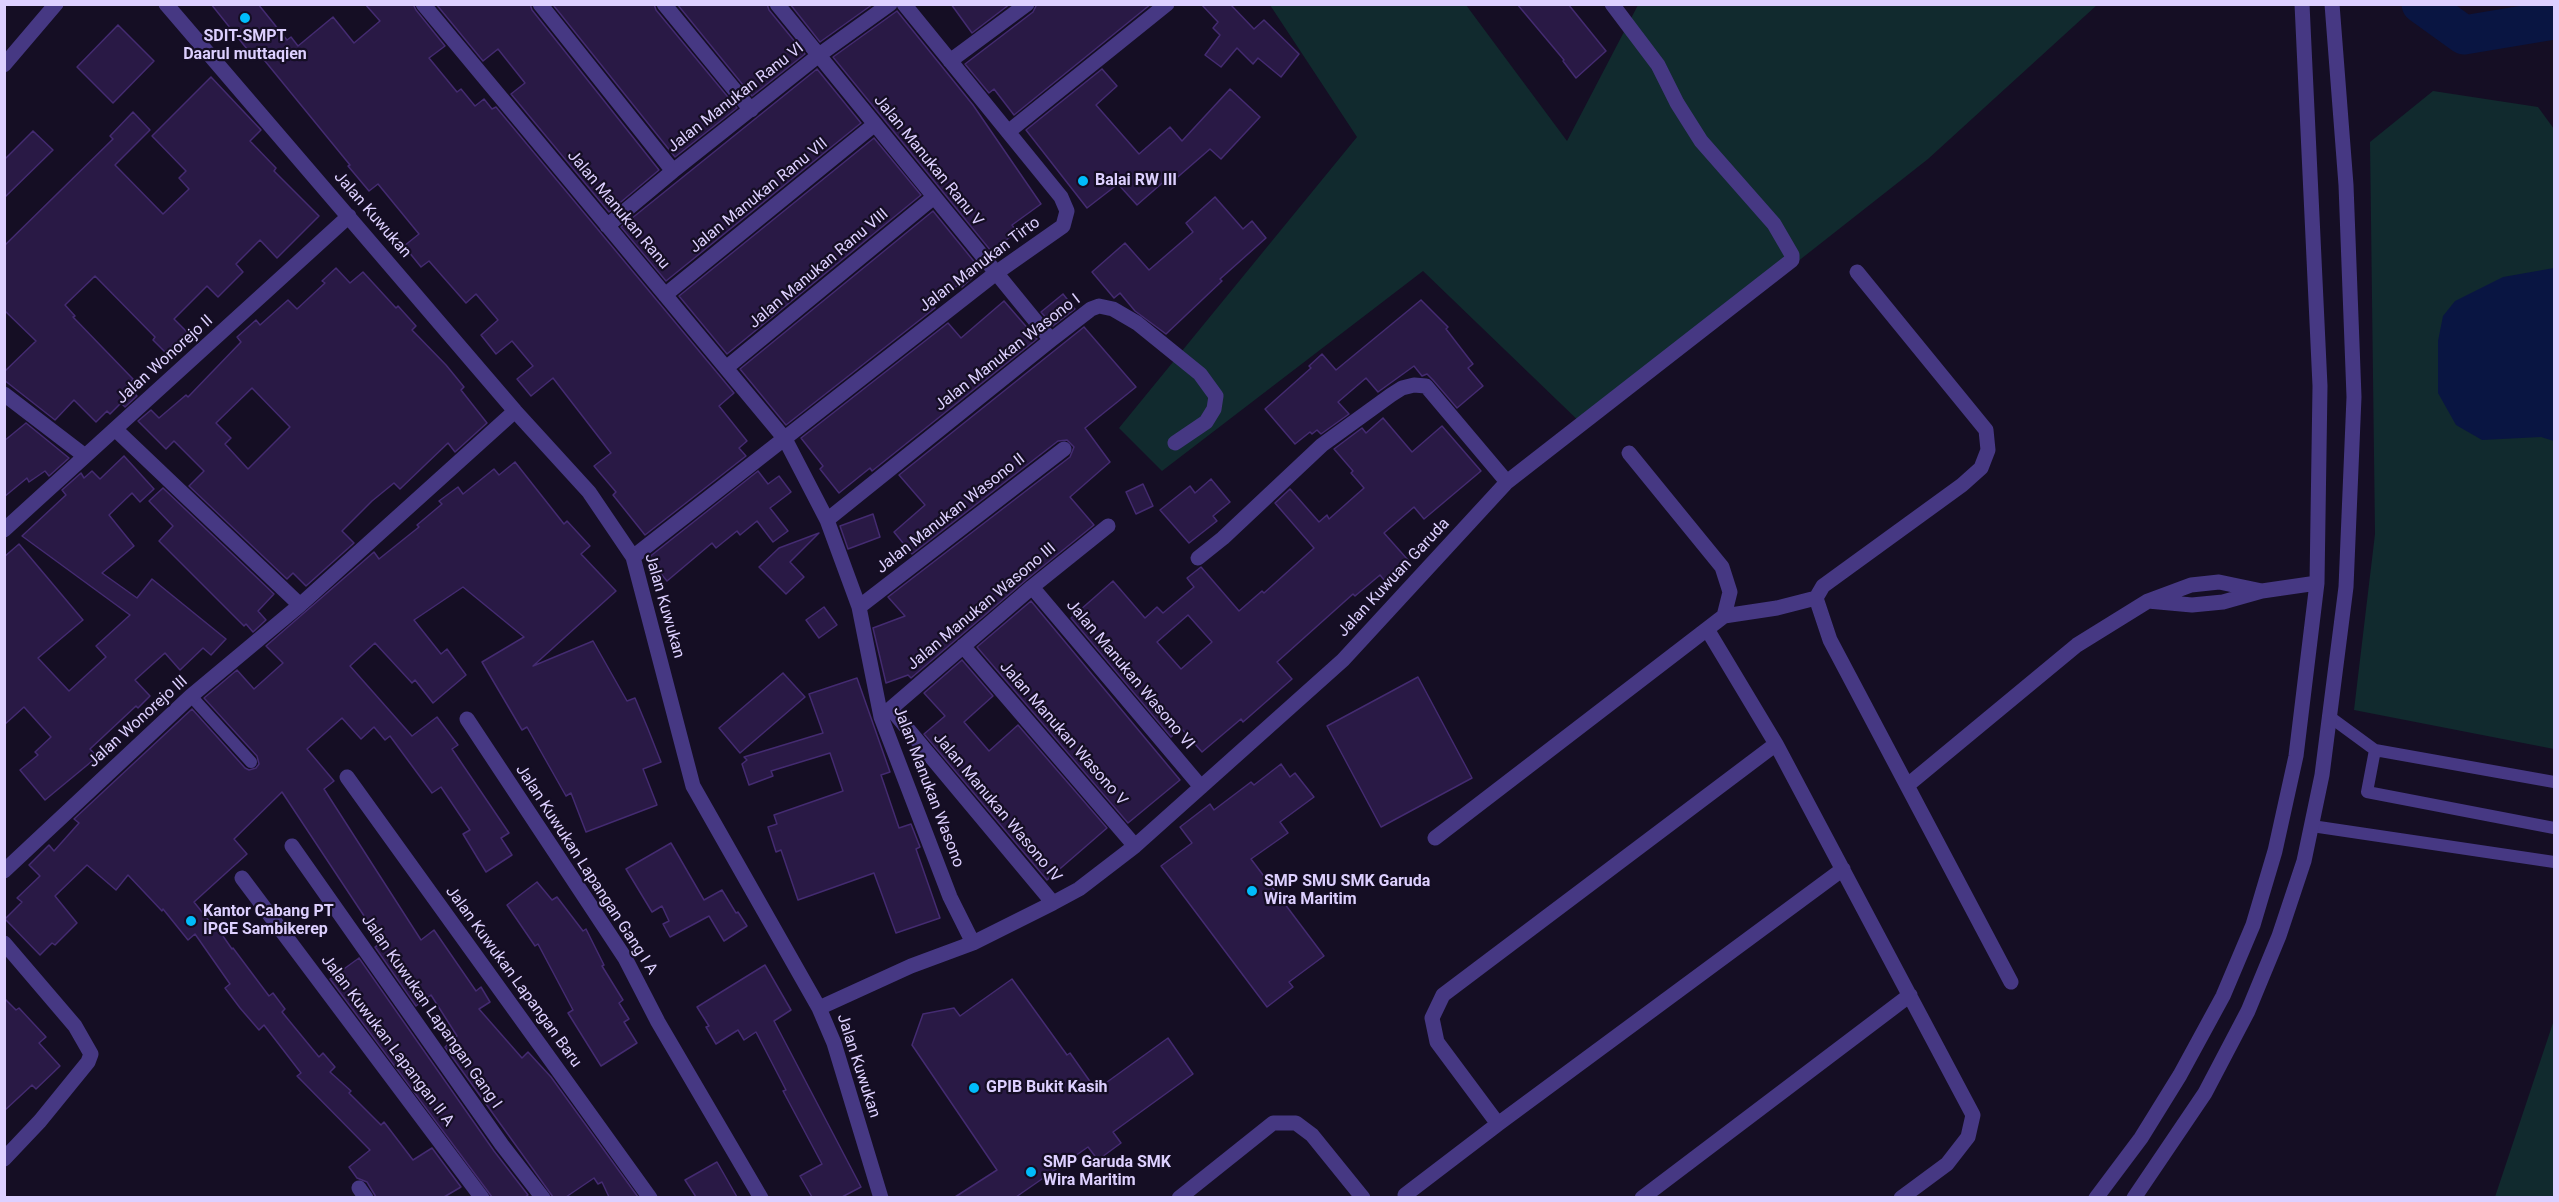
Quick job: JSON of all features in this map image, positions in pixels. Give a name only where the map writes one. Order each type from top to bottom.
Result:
[{"type":"street","name":"Jalan Kuwukan","points":[[166,4],[515,411],[589,492],[633,557],[693,786],[819,1008],[834,1043],[881,1197]]},
{"type":"street","name":"Jalan Manukan Ranu","points":[[423,4],[785,439]]},
{"type":"street","points":[[540,4],[673,171]]},
{"type":"street","points":[[664,4],[751,110]]},
{"type":"street","name":"Jalan Manukan Ranu V","points":[[777,4],[1051,340]]},
{"type":"street","name":"Jalan Manukan Ranu VI","points":[[607,226],[819,56],[890,4]]},
{"type":"street","name":"Jalan Manukan Tirto","points":[[633,557],[996,273],[1063,226],[1067,211],[1061,197],[904,4]]},
{"type":"street","points":[[950,61],[1028,4]]},
{"type":"street","points":[[1008,132],[1167,4]]},
{"type":"street","name":"Jalan Kuwuan Garuda","points":[[819,1008],[911,966],[973,943],[1053,903],[1079,889],[1135,846],[1343,660],[1507,482],[1792,260],[1792,255],[1774,224],[1701,141],[1677,104],[1658,65],[1612,4]]},
{"type":"street","points":[[2096,1197],[2141,1138],[2180,1075],[2223,996],[2253,925],[2275,851],[2296,756],[2317,583],[2320,386],[2302,4]]},
{"type":"street","points":[[2134,1197],[2205,1093],[2248,1011],[2280,936],[2304,861],[2312,826],[2330,717],[2346,587],[2354,397],[2346,184],[2332,4]]},
{"type":"street","points":[[4,65],[58,5]]},
{"type":"street","name":"Jalan Manukan Ranu VII","points":[[665,295],[875,124]]},
{"type":"street","name":"Jalan Manukan Ranu VIII","points":[[726,368],[934,197]]},
{"type":"street","name":"Jalan Wonorejo II","points":[[4,530],[349,216]]},
{"type":"street","points":[[1857,272],[1986,430],[1989,450],[1981,468],[1962,485],[1823,586],[1816,598],[1830,640],[1909,784],[2012,982]]},
{"type":"street","name":"Jalan Manukan Wasono I","points":[[827,520],[1051,340],[1091,309],[1099,306],[1113,309],[1137,323],[1200,374],[1216,396],[1214,409],[1206,422],[1175,443]]},
{"type":"street","points":[[1198,558],[1223,538],[1323,445],[1391,395],[1402,388],[1414,385],[1426,386],[1507,482]]},
{"type":"street","points":[[4,394],[85,456]]},
{"type":"street","name":"Jalan Wonorejo III","points":[[4,871],[192,696],[300,605],[515,411]]},
{"type":"street","points":[[115,429],[300,605]]},
{"type":"street","name":"Jalan Manukan Wasono","points":[[785,439],[827,520],[859,607],[886,713],[950,897],[973,943]]},
{"type":"street","name":"Jalan Manukan Wasono II","points":[[859,607],[1064,449]]},
{"type":"street","points":[[1629,453],[1722,567],[1730,592],[1724,616]]},
{"type":"street","name":"Jalan Manukan Wasono III","points":[[886,713],[1032,587],[1108,526]]},
{"type":"street","points":[[1909,784],[2078,645],[2148,601],[2191,585],[2220,582],[2262,591],[2317,583]]},
{"type":"street","name":"Jalan Manukan Wasono VI","points":[[1032,587],[1201,787]]},
{"type":"street","points":[[1435,838],[1724,616],[1777,608],[1816,598]]},
{"type":"street","points":[[1707,629],[1776,744],[1973,1115],[1968,1137],[1947,1164],[1901,1197]]},
{"type":"street","name":"Jalan Manukan Wasono V","points":[[963,646],[1135,846]]},
{"type":"street","name":"Jalan Manukan Wasono IV","points":[[886,713],[1053,903]]},
{"type":"street","name":"Jalan Kuwukan Lapangan Gang I A","points":[[467,719],[625,958],[658,1022],[760,1197]]},
{"type":"street","points":[[1498,1125],[1437,1042],[1432,1018],[1443,995],[1776,744]]},
{"type":"street","name":"Jalan Kuwukan Lapangan Baru","points":[[347,777],[650,1197]]},
{"type":"street","name":"Jalan Kuwukan Lapangan Gang I","points":[[292,846],[502,1145],[543,1197]]},
{"type":"street","points":[[1405,1197],[1498,1125],[1843,869]]},
{"type":"street","name":"Jalan Kuwukan Lapangan II A","points":[[242,878],[482,1197]]},
{"type":"street","points":[[4,943],[75,1026],[91,1054],[88,1062],[40,1121],[4,1159]]},
{"type":"street","points":[[1642,1197],[1910,994]]},
{"type":"street","points":[[1179,1197],[1272,1123],[1296,1123],[1312,1135],[1363,1197]]},
{"type":"lane","points":[[192,696],[251,762]]},
{"type":"lane","points":[[2330,717],[2375,750],[2554,782]]},
{"type":"lane","points":[[2375,750],[2367,792],[2554,828]]},
{"type":"lane","points":[[2312,826],[2554,862]]},
{"type":"green space","points":[[1270,5],[1466,5],[1567,141],[1638,5],[2097,5],[1928,159],[1586,428],[1423,271],[1162,471],[1119,428],[1357,137]]},
{"type":"green space","points":[[2433,91],[2538,107],[2554,129],[2554,749],[2354,710],[2375,534],[2370,142]]},
{"type":"green space","points":[[2554,1020],[2554,1197],[2495,1197]]},
{"type":"shaded area","points":[[2554,268],[2554,441],[2541,437],[2482,440],[2456,425],[2438,393],[2438,341],[2443,316],[2455,301],[2503,277]]},
{"type":"building","points":[[211,4],[258,4],[287,40],[291,37],[298,46],[333,17],[354,43],[380,21],[365,4],[413,4],[445,46],[429,58],[457,92],[461,89],[475,106],[484,99],[492,109],[496,107],[734,393],[719,406],[747,441],[739,448],[746,456],[645,535],[613,495],[616,492],[594,466],[611,453],[553,378],[531,396],[517,379],[533,366],[512,341],[496,354],[481,335],[498,320],[476,294],[466,303],[429,261],[421,267],[404,246],[419,234],[378,184],[369,191],[256,50],[251,54]]},
{"type":"building","points":[[436,4],[530,4],[532,10],[659,170],[609,212],[511,94],[525,83],[498,49],[483,61]]},
{"type":"building","points":[[556,4],[654,4],[656,10],[737,108],[675,157],[554,6]]},
{"type":"building","points":[[677,4],[767,4],[769,10],[805,54],[752,96]]},
{"type":"building","points":[[790,4],[873,4],[820,42]]},
{"type":"building","points":[[951,4],[1010,4],[972,33]]},
{"type":"building","points":[[1037,4],[1151,4],[1014,115],[994,89],[989,93],[965,64],[1033,12]]},
{"type":"building","points":[[1201,4],[1230,4],[1254,29],[1264,20],[1299,54],[1281,77],[1258,58],[1253,64],[1237,48],[1221,67],[1205,55],[1220,35],[1213,28],[1218,22]]},
{"type":"building","points":[[1517,4],[1568,4],[1606,51],[1576,78],[1564,60]]},
{"type":"building","points":[[897,11],[973,105],[1041,204],[1012,225],[1017,232],[991,251],[833,57]]},
{"type":"building","points":[[118,25],[154,61],[113,103],[77,67]]},
{"type":"building","points":[[817,69],[861,123],[666,281],[621,227]]},
{"type":"building","points":[[1102,69],[1117,86],[1096,105],[1139,154],[1170,127],[1182,141],[1230,89],[1260,117],[1221,159],[1210,149],[1172,182],[1168,178],[1137,205],[1118,184],[1087,208],[1026,130]]},
{"type":"building","points":[[211,77],[261,130],[250,141],[276,168],[274,171],[319,216],[277,258],[260,240],[236,264],[243,272],[218,297],[207,286],[174,319],[192,337],[171,358],[153,340],[155,337],[95,276],[65,305],[75,316],[73,317],[133,379],[127,386],[137,396],[125,407],[121,403],[110,414],[107,411],[96,422],[74,400],[55,420],[4,380],[4,372],[36,341],[4,310],[4,246],[113,139],[110,136],[133,112],[150,130],[115,165],[163,214],[189,189],[179,178],[186,171],[152,136]]},
{"type":"building","points":[[33,131],[53,150],[4,198],[4,160]]},
{"type":"building","points":[[874,138],[921,195],[727,354],[679,296]]},
{"type":"building","points":[[1215,197],[1243,229],[1252,221],[1266,238],[1220,279],[1222,281],[1166,334],[1135,311],[1120,293],[1114,298],[1092,272],[1125,243],[1149,270],[1193,232],[1186,223]]},
{"type":"building","points":[[933,211],[981,270],[962,287],[959,284],[934,306],[935,308],[786,425],[740,369]]},
{"type":"building","points":[[336,268],[350,283],[363,272],[416,326],[412,330],[464,387],[461,390],[487,423],[455,452],[448,443],[400,489],[394,483],[372,501],[342,531],[354,543],[306,586],[293,573],[287,579],[189,486],[204,471],[174,441],[166,449],[138,421],[151,410],[159,418],[186,395],[188,397],[241,342],[237,337],[256,320],[260,325],[288,300],[297,309],[325,283],[322,281]],"holes":[[[252,388],[290,427],[248,469],[225,444],[231,438],[216,423]]]},
{"type":"building","points":[[1063,294],[1075,309],[1053,326],[1041,312]]},
{"type":"building","points":[[1421,300],[1448,327],[1446,329],[1473,364],[1468,368],[1483,386],[1457,408],[1427,374],[1422,376],[1414,366],[1378,392],[1366,378],[1338,402],[1349,414],[1321,434],[1317,430],[1312,434],[1310,432],[1295,444],[1265,409],[1311,368],[1309,366],[1322,354],[1336,370]]},
{"type":"building","points":[[1004,301],[1037,339],[872,471],[870,468],[839,493],[820,469],[823,466],[801,438],[948,323],[961,338]]},
{"type":"building","points":[[1084,327],[1136,387],[1085,428],[1110,462],[1070,497],[1094,525],[911,678],[908,675],[886,683],[873,628],[905,616],[888,597],[1070,457],[1074,447],[1067,440],[1058,441],[912,554],[894,532],[925,505],[899,475]]},
{"type":"building","points":[[1383,418],[1412,452],[1442,426],[1481,471],[1424,519],[1414,507],[1384,533],[1408,560],[1385,581],[1380,575],[1355,596],[1353,594],[1277,662],[1292,679],[1243,722],[1241,719],[1202,752],[1181,728],[1171,737],[1071,618],[1113,581],[1145,618],[1157,607],[1163,613],[1194,587],[1187,578],[1201,567],[1239,611],[1262,591],[1264,593],[1314,548],[1275,503],[1290,489],[1319,522],[1327,515],[1329,519],[1364,488],[1334,449],[1362,428],[1366,433]],"holes":[[[1188,615],[1212,642],[1181,669],[1157,642]]]},
{"type":"building","points":[[26,423],[69,458],[49,476],[45,471],[29,482],[27,478],[4,497],[4,441]]},
{"type":"building","points":[[124,456],[154,489],[140,502],[132,493],[109,515],[134,546],[102,573],[137,598],[152,579],[226,639],[211,655],[203,648],[180,670],[165,653],[135,680],[150,696],[90,749],[97,757],[45,800],[20,770],[38,755],[35,752],[51,737],[24,707],[4,725],[4,557],[19,544],[83,620],[38,658],[69,691],[106,657],[96,646],[130,615],[22,536],[66,495],[62,490],[81,473],[84,478],[92,471],[100,479]]},
{"type":"building","points":[[515,462],[564,524],[567,521],[590,546],[581,554],[616,591],[533,666],[593,641],[627,701],[635,698],[661,762],[643,769],[657,805],[586,832],[571,793],[566,796],[527,727],[522,730],[482,662],[524,637],[463,587],[414,620],[441,654],[447,649],[466,675],[433,703],[415,680],[412,683],[375,643],[350,666],[412,736],[437,717],[458,745],[452,749],[509,833],[501,838],[512,855],[486,872],[463,834],[470,830],[441,787],[432,793],[390,736],[385,740],[374,727],[361,739],[342,718],[307,749],[334,781],[324,789],[421,940],[434,930],[476,991],[481,987],[490,1002],[479,1009],[522,1058],[528,1052],[551,1077],[638,1197],[609,1197],[602,1182],[598,1184],[594,1178],[566,1197],[553,1197],[445,1047],[457,1036],[431,995],[416,1006],[375,947],[382,943],[282,792],[234,839],[247,854],[194,902],[214,927],[216,926],[269,996],[273,993],[285,1009],[282,1012],[319,1057],[323,1053],[335,1067],[330,1072],[351,1091],[349,1093],[381,1125],[384,1122],[413,1160],[432,1148],[461,1187],[444,1197],[376,1197],[367,1182],[357,1178],[349,1167],[370,1150],[297,1076],[301,1073],[264,1025],[259,1030],[240,1008],[225,988],[230,984],[195,934],[188,940],[163,909],[162,911],[128,875],[116,890],[87,865],[55,896],[77,923],[55,945],[52,943],[40,955],[5,919],[22,902],[17,898],[40,876],[29,865],[49,845],[54,851],[79,823],[74,819],[192,709],[245,768],[249,770],[256,768],[259,764],[257,756],[204,698],[237,670],[254,689],[283,663],[266,646],[374,552],[379,559],[419,527],[417,525],[442,504],[439,501],[458,487],[463,494],[494,469],[499,475]]},
{"type":"building","points":[[758,471],[768,484],[779,476],[791,492],[770,508],[788,531],[773,542],[757,521],[740,535],[737,531],[716,548],[712,543],[667,581],[648,558]]},
{"type":"building","points":[[1211,479],[1230,502],[1213,516],[1217,521],[1189,543],[1160,510],[1190,486],[1195,493]]},
{"type":"building","points":[[1143,484],[1153,506],[1136,514],[1126,492]]},
{"type":"building","points":[[163,488],[274,594],[258,611],[266,620],[253,632],[246,624],[244,626],[159,541],[173,526],[149,501]]},
{"type":"building","points":[[873,514],[880,537],[848,549],[840,526]]},
{"type":"building","points":[[819,533],[790,562],[804,577],[786,594],[759,567],[779,548]]},
{"type":"building","points":[[1031,601],[1180,780],[1128,823],[977,647]]},
{"type":"building","points":[[824,607],[837,625],[819,638],[806,620]]},
{"type":"building","points":[[962,660],[993,696],[964,722],[989,751],[1018,725],[1107,828],[1047,880],[924,734],[945,716],[924,693]]},
{"type":"building","points":[[783,673],[805,697],[740,753],[719,728]]},
{"type":"building","points":[[1418,677],[1472,778],[1381,827],[1327,726]]},
{"type":"building","points":[[857,678],[890,772],[881,775],[899,828],[911,824],[920,847],[916,849],[940,918],[896,933],[874,873],[798,900],[781,850],[776,852],[768,827],[777,824],[774,815],[843,791],[830,753],[771,771],[773,776],[749,785],[742,764],[747,760],[744,757],[823,733],[809,694]]},
{"type":"building","points":[[1281,764],[1290,777],[1295,773],[1314,797],[1280,822],[1288,833],[1251,859],[1324,956],[1289,982],[1293,987],[1267,1007],[1161,866],[1192,843],[1180,827],[1210,804],[1214,810],[1251,782],[1254,785]]},
{"type":"building","points":[[671,843],[704,900],[722,890],[747,926],[724,941],[709,916],[670,937],[663,924],[669,921],[662,906],[652,912],[626,869]]},
{"type":"building","points":[[537,882],[552,900],[557,897],[583,931],[586,929],[604,965],[602,966],[623,1000],[619,1003],[629,1019],[624,1022],[637,1043],[601,1066],[568,1013],[573,1010],[538,944],[535,946],[507,905]]},
{"type":"building","points":[[359,958],[494,1151],[528,1195],[525,1197],[492,1197],[330,979]]},
{"type":"building","points":[[765,965],[791,1010],[774,1021],[861,1187],[842,1197],[812,1197],[800,1176],[822,1164],[783,1091],[786,1090],[756,1032],[744,1040],[738,1030],[716,1044],[706,1027],[709,1026],[697,1007]]},
{"type":"building","points":[[1012,979],[1067,1055],[1070,1053],[1096,1090],[1168,1038],[1193,1074],[1113,1132],[1121,1143],[1098,1160],[1088,1147],[1016,1197],[955,1197],[997,1170],[912,1045],[923,1014],[954,1008],[960,1016]]},
{"type":"building","points":[[4,998],[16,1010],[19,1008],[46,1037],[39,1043],[60,1066],[36,1089],[32,1085],[4,1111]]},
{"type":"building","points":[[717,1162],[737,1197],[696,1197],[685,1180]]},
{"type":"waterway","points":[[2421,4],[2464,35],[2554,20]]},
{"type":"place","name":"SDIT-SMPT Daarul muttaqien","points":[[245,18]]},
{"type":"place","name":"Balai RW III","points":[[1083,181]]},
{"type":"place","name":"SMP SMU SMK Garuda Wira Maritim","points":[[1252,891]]},
{"type":"place","name":"Kantor Cabang PT IPGE Sambikerep","points":[[191,921]]},
{"type":"place","name":"GPIB Bukit Kasih","points":[[974,1088]]},
{"type":"place","name":"SMP Garuda SMK Wira Maritim","points":[[1031,1172]]}]
